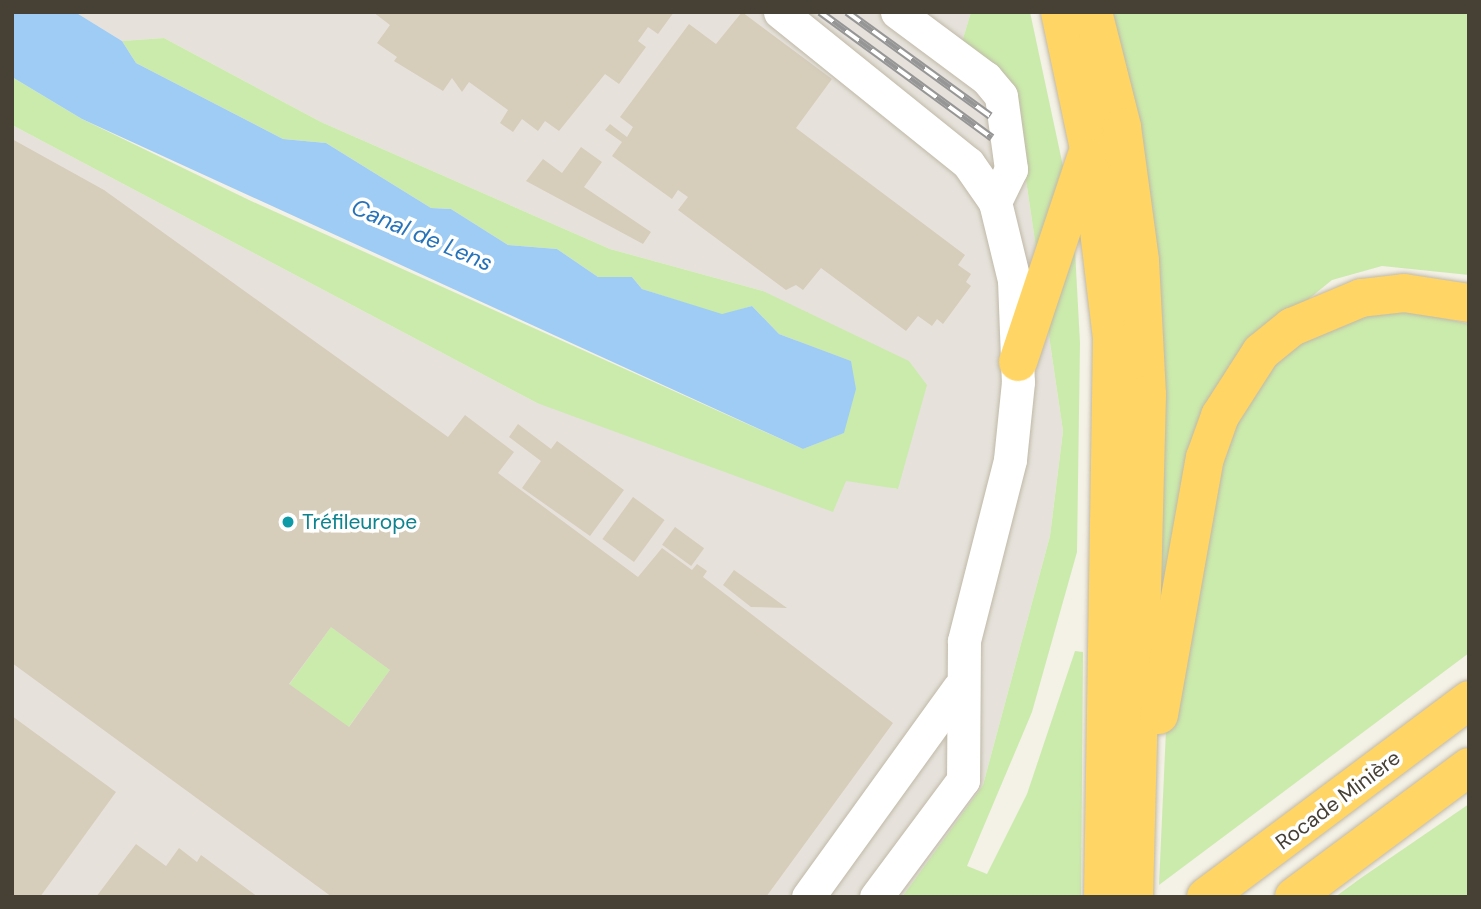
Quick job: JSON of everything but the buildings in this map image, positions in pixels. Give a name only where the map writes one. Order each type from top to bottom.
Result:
[{"type":"highway","points":[[1060,12],[1089,148],[1112,337],[1124,891]]},
{"type":"highway","points":[[1093,12],[1122,127],[1140,261],[1146,382],[1124,891]]},
{"type":"highway","points":[[1018,362],[1089,148]]},
{"type":"highway","points":[[1124,891],[1200,481],[1238,383],[1261,352],[1323,311],[1404,293],[1469,303]]},
{"type":"highway","name":"Rocade Minière","points":[[1206,897],[1469,700]]},
{"type":"highway","points":[[1294,897],[1469,767]]},
{"type":"lane","points":[[780,12],[968,163],[995,202],[1014,280],[1018,362],[1010,460],[964,641],[960,688],[968,732],[963,780],[876,897]]},
{"type":"lane","points":[[897,12],[986,78],[1001,96],[1011,169],[995,202]]},
{"type":"lane","points":[[807,897],[960,688]]},
{"type":"shaded area","points":[[75,12],[971,12],[962,42],[1016,112],[1063,431],[1050,536],[983,785],[902,897],[12,897],[12,125],[537,403],[897,489],[763,291],[610,249],[321,122],[164,38],[122,41]]},
{"type":"green space","points":[[971,12],[1030,12],[1073,213],[1080,343],[1077,552],[1032,712],[967,866],[987,874],[1027,794],[1075,651],[1083,652],[1081,897],[902,897],[983,785],[1050,536],[1063,431],[1016,112],[962,42]]},
{"type":"green space","points":[[1103,12],[1469,12],[1469,275],[1382,266],[1332,280],[1256,342],[1159,612]]},
{"type":"green space","points":[[164,38],[321,122],[610,249],[763,291],[909,361],[927,385],[898,489],[846,481],[833,512],[537,403],[12,125],[12,77],[82,119],[249,200],[803,449],[843,433],[851,361],[779,334],[752,306],[722,315],[642,289],[632,277],[598,277],[557,249],[508,245],[451,209],[431,208],[326,143],[283,139],[136,63],[122,41]]},
{"type":"green space","points":[[1404,309],[1469,324],[1469,653],[1159,885],[1166,730],[1222,457],[1249,396],[1292,342],[1348,315]]},
{"type":"green space","points":[[331,627],[390,670],[348,727],[289,684]]},
{"type":"green space","points":[[1469,804],[1469,897],[1335,897],[1361,878]]},
{"type":"water","name":"Canal de Lens","points":[[12,12],[75,12],[122,41],[136,63],[283,139],[326,143],[431,208],[451,209],[508,245],[557,249],[598,277],[632,277],[642,289],[722,314],[752,306],[779,334],[851,361],[856,389],[844,433],[803,449],[82,119],[12,77]]},
{"type":"railway","points":[[820,12],[992,138]]},
{"type":"railway","points":[[847,12],[990,116]]},
{"type":"place","name":"Tréfileurope","points":[[288,522]]}]
